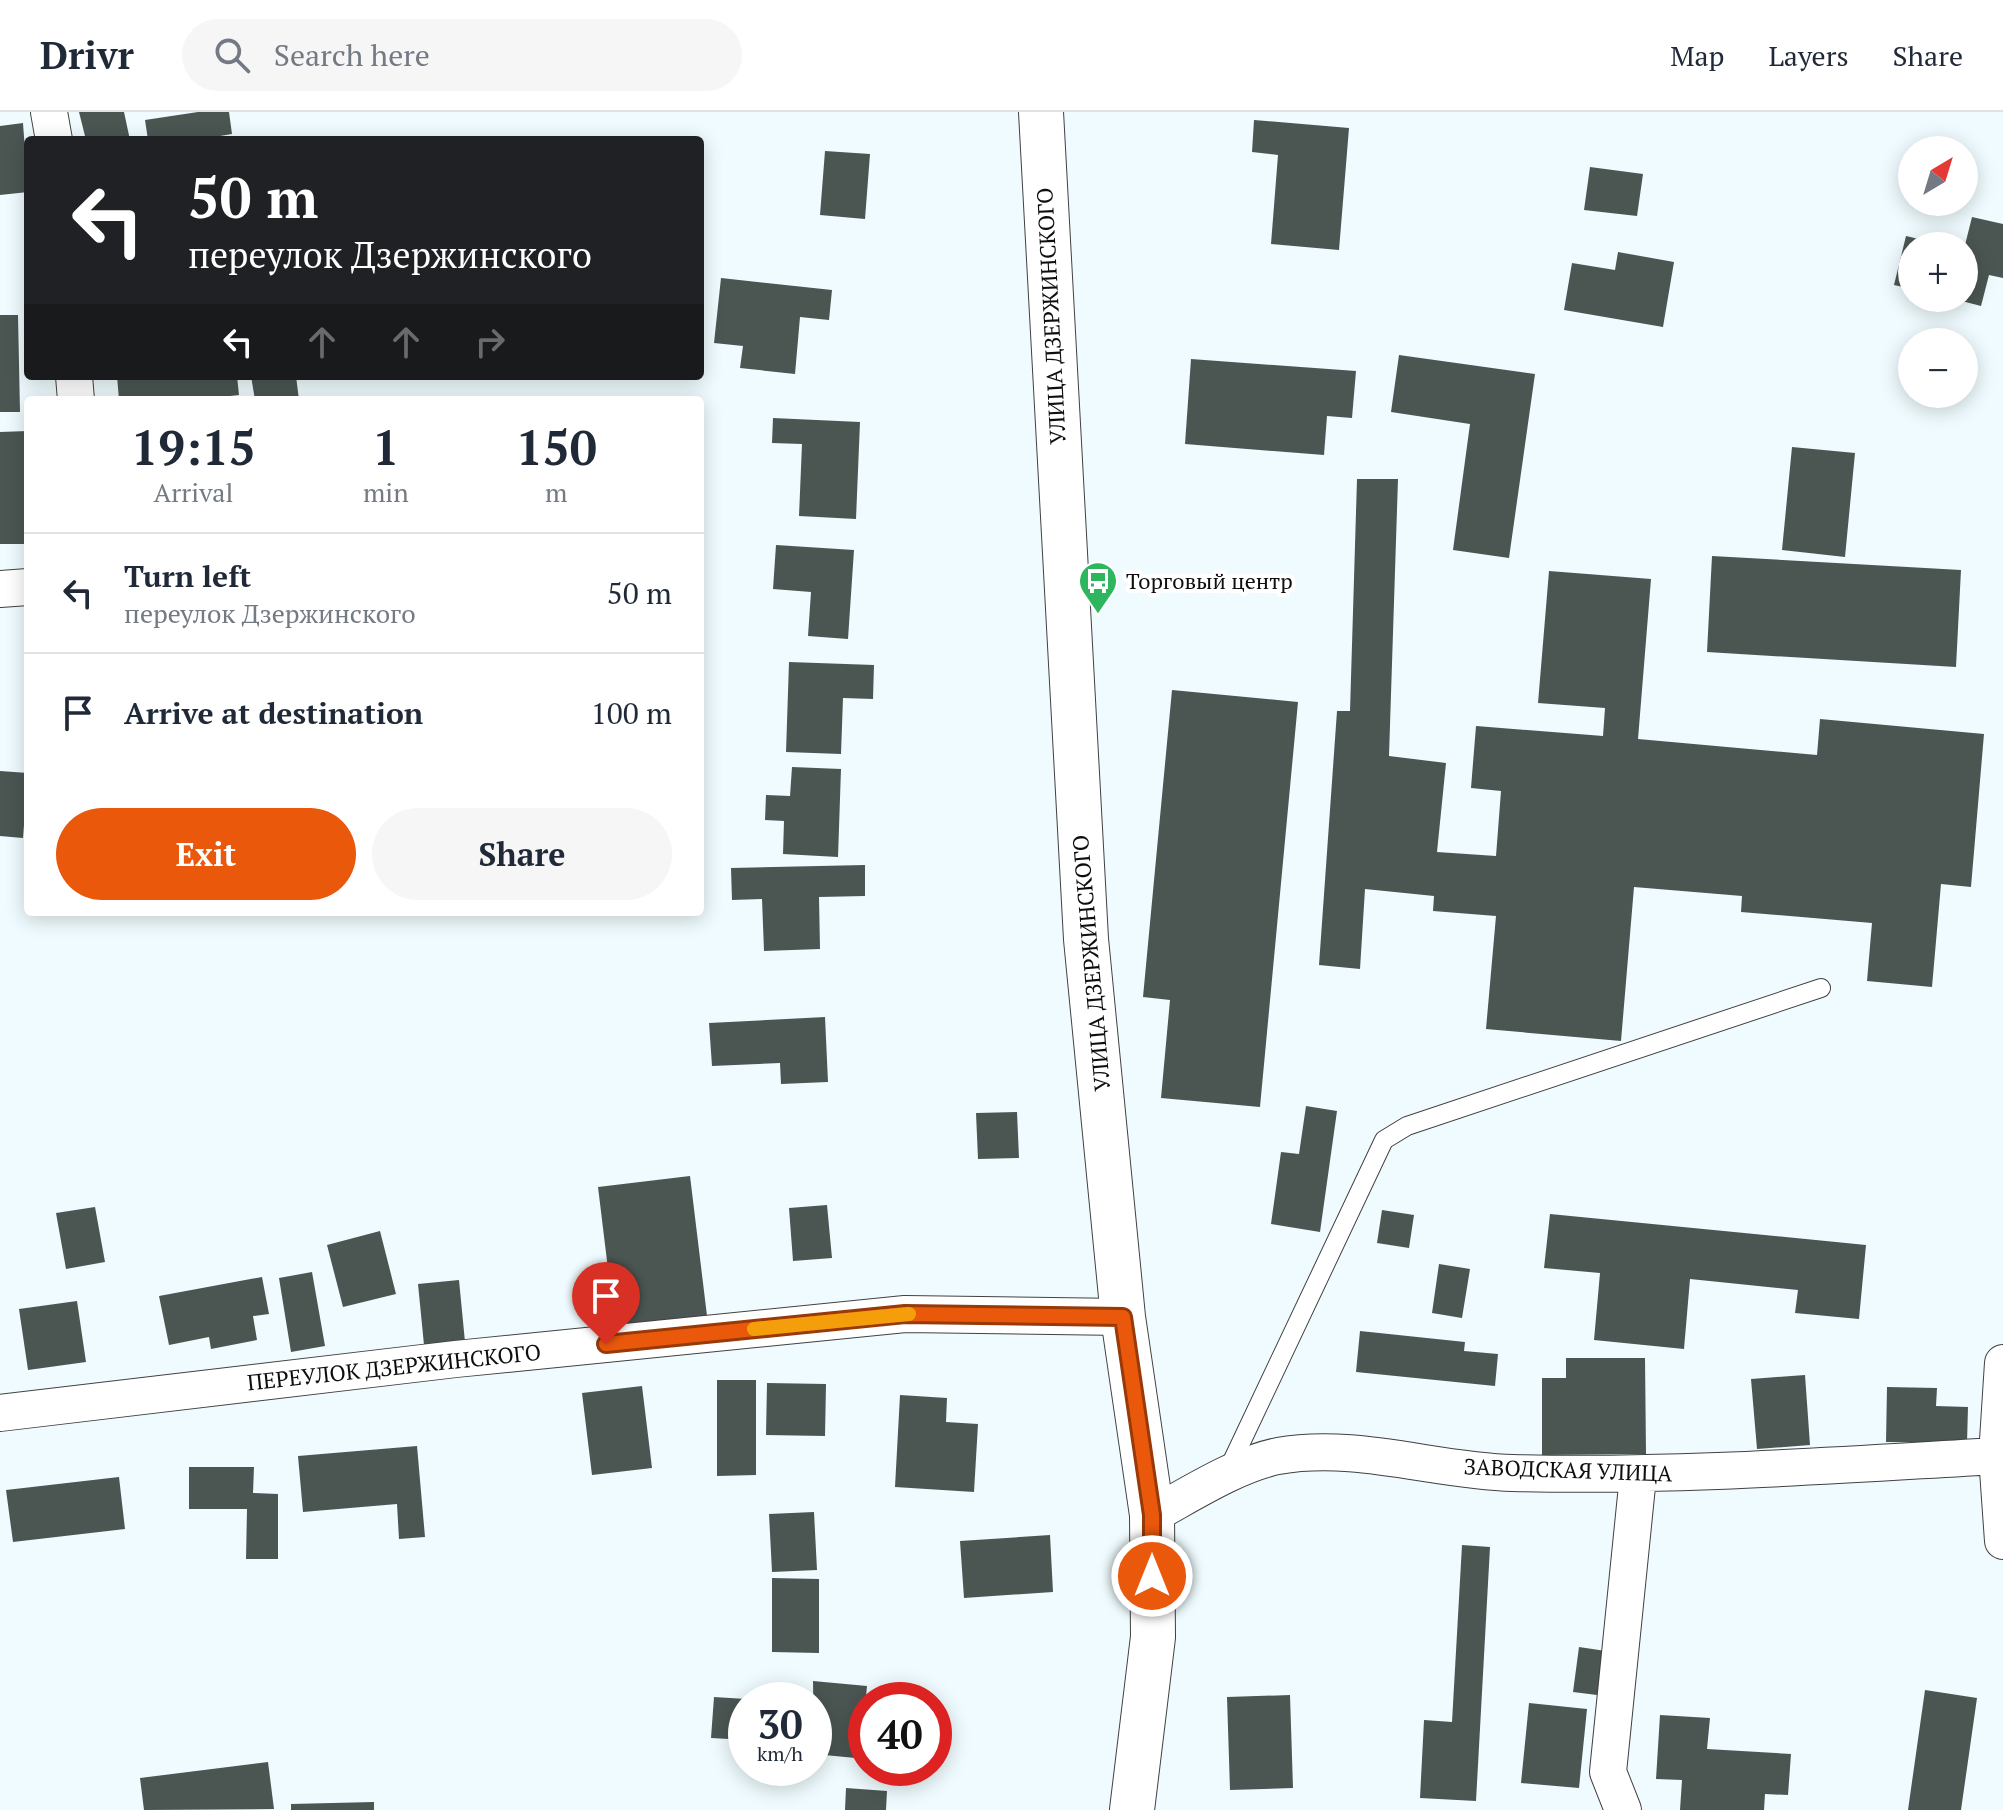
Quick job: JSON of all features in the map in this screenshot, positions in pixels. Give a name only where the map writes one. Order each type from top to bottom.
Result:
[{"type":"street","points":[[49,112],[53,136]]},
{"type":"street","name":"УЛИЦА ДЗЕРЖИНСКОГО","points":[[1041,112],[1086,939],[1123,1317],[1152,1515],[1153,1637],[1132,1810]]},
{"type":"street","points":[[0,589],[24,587]]},
{"type":"street","name":"ПЕРЕУЛОК ДЗЕРЖИНСКОГО","points":[[0,1413],[456,1359],[905,1314],[1123,1317]]},
{"type":"street","points":[[2003,1363],[1997,1456],[2003,1541]]},
{"type":"street","name":"ЗАВОДСКАЯ УЛИЦА","points":[[1152,1515],[1225,1477],[1276,1457],[1325,1451],[1496,1472],[1638,1476],[1997,1456]]},
{"type":"street","points":[[1623,1810],[1608,1772],[1638,1476]]},
{"type":"lane","points":[[1225,1477],[1384,1140],[1407,1126],[1821,988]]},
{"type":"building","points":[[79,112],[124,112],[129,136],[85,136]]},
{"type":"building","points":[[198,112],[229,112],[232,134],[147,136],[145,120]]},
{"type":"building","points":[[1254,120],[1349,128],[1339,250],[1271,244],[1278,155],[1252,152]]},
{"type":"building","points":[[23,123],[24,192],[0,195],[0,126]]},
{"type":"building","points":[[825,151],[870,154],[865,219],[820,215]]},
{"type":"building","points":[[1590,167],[1643,174],[1637,216],[1584,210]]},
{"type":"building","points":[[1972,217],[2003,224],[2003,278],[1989,275],[1981,306],[1978,305],[1978,232],[1968,232]]},
{"type":"building","points":[[1618,252],[1674,262],[1663,327],[1564,310],[1572,263],[1615,270]]},
{"type":"building","points":[[721,278],[832,290],[829,320],[800,317],[795,374],[740,368],[743,346],[714,343]]},
{"type":"building","points":[[0,315],[18,315],[20,412],[0,412]]},
{"type":"building","points":[[1399,355],[1535,374],[1509,558],[1453,550],[1470,424],[1391,412]]},
{"type":"building","points":[[1191,359],[1356,371],[1352,418],[1327,416],[1324,455],[1185,444]]},
{"type":"building","points":[[117,380],[237,380],[239,395],[230,396],[119,396]]},
{"type":"building","points":[[252,380],[296,380],[298,396],[254,396]]},
{"type":"building","points":[[773,418],[860,422],[856,519],[799,516],[802,444],[772,443]]},
{"type":"building","points":[[24,431],[24,544],[0,544],[0,432]]},
{"type":"building","points":[[1792,447],[1855,453],[1845,557],[1782,550]]},
{"type":"building","points":[[1357,479],[1398,479],[1389,756],[1446,763],[1437,852],[1496,856],[1501,791],[1471,788],[1476,726],[1603,736],[1605,708],[1538,703],[1549,571],[1651,579],[1638,739],[1817,755],[1820,719],[1984,734],[1971,887],[1941,884],[1932,987],[1867,981],[1872,923],[1741,912],[1742,896],[1634,887],[1621,1041],[1486,1029],[1496,916],[1433,911],[1434,896],[1365,889],[1360,969],[1319,965],[1337,711],[1350,711]]},
{"type":"building","points":[[776,545],[854,550],[848,639],[808,636],[811,592],[773,589]]},
{"type":"building","points":[[1712,556],[1961,570],[1956,667],[1707,652]]},
{"type":"building","points":[[789,662],[874,665],[873,699],[843,698],[841,754],[786,752]]},
{"type":"building","points":[[1172,690],[1298,702],[1260,1107],[1161,1098],[1170,1000],[1143,997]]},
{"type":"building","points":[[792,767],[841,769],[838,857],[783,854],[784,821],[765,820],[766,795],[790,796]]},
{"type":"building","points":[[0,771],[24,773],[23,838],[0,836]]},
{"type":"building","points":[[865,865],[865,896],[819,897],[820,949],[764,951],[762,899],[732,900],[731,868]]},
{"type":"building","points":[[825,1017],[828,1082],[781,1084],[780,1063],[712,1066],[709,1023]]},
{"type":"building","points":[[1306,1106],[1337,1111],[1320,1232],[1271,1224],[1281,1152],[1299,1154]]},
{"type":"building","points":[[1017,1112],[1019,1158],[978,1159],[976,1113]]},
{"type":"building","points":[[690,1176],[708,1324],[598,1338],[594,1304],[612,1302],[598,1187]]},
{"type":"building","points":[[827,1205],[832,1258],[793,1261],[789,1208]]},
{"type":"building","points":[[95,1207],[105,1262],[66,1269],[56,1213]]},
{"type":"building","points":[[1382,1210],[1414,1215],[1409,1248],[1377,1243]]},
{"type":"building","points":[[1550,1214],[1866,1245],[1859,1319],[1795,1313],[1798,1290],[1690,1279],[1684,1349],[1594,1340],[1600,1273],[1544,1268]]},
{"type":"building","points":[[380,1231],[396,1294],[343,1307],[327,1245]]},
{"type":"building","points":[[1439,1264],[1470,1269],[1462,1318],[1432,1313]]},
{"type":"building","points":[[312,1272],[325,1346],[291,1352],[279,1278]]},
{"type":"building","points":[[262,1277],[269,1314],[253,1316],[257,1340],[211,1349],[209,1337],[169,1345],[159,1296]]},
{"type":"building","points":[[459,1280],[465,1342],[424,1345],[418,1284]]},
{"type":"building","points":[[77,1301],[86,1362],[28,1370],[19,1309]]},
{"type":"building","points":[[1360,1331],[1465,1342],[1464,1351],[1498,1354],[1495,1386],[1356,1372]]},
{"type":"building","points":[[1566,1358],[1645,1358],[1646,1454],[1542,1455],[1542,1378],[1566,1378]]},
{"type":"building","points":[[1805,1375],[1810,1445],[1757,1449],[1751,1379]]},
{"type":"building","points":[[717,1380],[756,1380],[756,1475],[717,1476]]},
{"type":"building","points":[[767,1383],[826,1384],[825,1436],[766,1435]]},
{"type":"building","points":[[642,1386],[652,1468],[592,1475],[582,1393]]},
{"type":"building","points":[[1887,1387],[1937,1388],[1936,1406],[1968,1407],[1967,1443],[1886,1442]]},
{"type":"building","points":[[900,1395],[947,1398],[946,1422],[978,1424],[974,1492],[895,1487]]},
{"type":"building","points":[[417,1446],[425,1537],[399,1539],[397,1504],[303,1512],[298,1456]]},
{"type":"building","points":[[189,1467],[254,1467],[253,1493],[278,1494],[278,1559],[246,1559],[247,1509],[189,1509]]},
{"type":"building","points":[[119,1477],[125,1529],[13,1542],[6,1490]]},
{"type":"building","points":[[814,1512],[817,1570],[772,1572],[769,1514]]},
{"type":"building","points":[[1050,1535],[1053,1592],[964,1598],[960,1541]]},
{"type":"building","points":[[1462,1545],[1490,1547],[1476,1801],[1420,1798],[1424,1720],[1452,1722]]},
{"type":"building","points":[[772,1578],[819,1579],[819,1653],[772,1652]]},
{"type":"building","points":[[1579,1647],[1619,1653],[1613,1697],[1573,1692]]},
{"type":"building","points":[[832,1683],[848,1684],[848,1757],[832,1756]]},
{"type":"building","points":[[1925,1690],[1977,1698],[1961,1810],[1908,1810]]},
{"type":"building","points":[[1290,1695],[1293,1788],[1230,1790],[1227,1697]]},
{"type":"building","points":[[714,1697],[728,1698],[728,1739],[711,1738]]},
{"type":"building","points":[[1529,1703],[1587,1709],[1579,1788],[1521,1783]]},
{"type":"building","points":[[1660,1715],[1710,1718],[1707,1749],[1791,1754],[1788,1795],[1765,1794],[1764,1810],[1680,1810],[1682,1780],[1656,1779]]},
{"type":"building","points":[[268,1762],[274,1809],[144,1810],[140,1778]]},
{"type":"building","points":[[846,1788],[887,1791],[886,1810],[845,1810]]},
{"type":"building","points":[[374,1802],[374,1810],[291,1810],[291,1804]]},
{"type":"slow traffic","points":[[754,1329],[909,1314]]},
{"type":"place","name":"Торговый центр","points":[[1098,615]]},
{"type":"route","points":[[606,1344],[905,1314],[1123,1317],[1152,1515],[1152,1576]]}]
